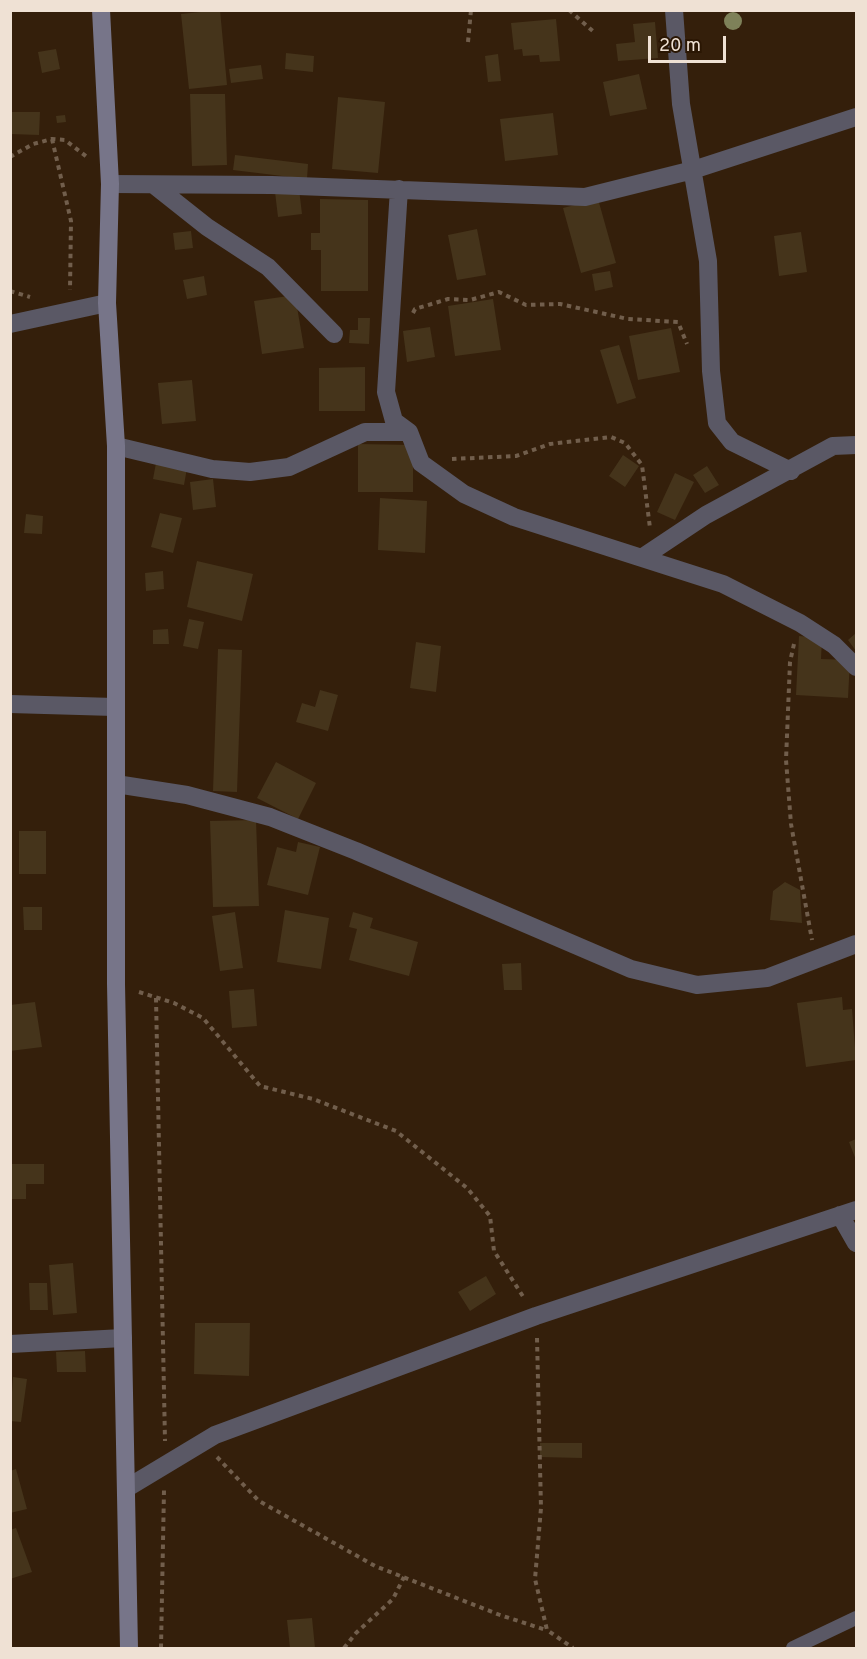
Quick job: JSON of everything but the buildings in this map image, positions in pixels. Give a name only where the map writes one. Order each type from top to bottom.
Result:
[{"type":"main road","points":[[101,10],[110,180],[107,303],[116,446],[114,708],[116,984],[129,1648]]},
{"type":"street","points":[[674,10],[681,104],[708,261],[711,371],[717,423],[732,442],[791,471]]},
{"type":"street","points":[[110,180],[154,185],[399,189],[585,197],[693,170],[856,117]]},
{"type":"street","points":[[154,185],[207,227],[268,267],[334,334]]},
{"type":"street","points":[[399,189],[391,345],[386,392],[394,421],[409,432],[421,463],[464,494],[514,517],[648,554],[723,584],[800,623],[834,645],[856,667]]},
{"type":"street","points":[[10,324],[107,303]]},
{"type":"street","points":[[116,446],[212,469],[250,472],[289,467],[365,432],[409,432]]},
{"type":"street","points":[[648,554],[706,515],[791,471],[833,446],[856,445]]},
{"type":"street","points":[[10,704],[114,708]]},
{"type":"street","points":[[116,784],[187,795],[270,817],[356,851],[631,969],[697,985],[767,978],[856,944]]},
{"type":"street","points":[[127,1488],[215,1434],[536,1316],[848,1212],[856,1243]]},
{"type":"street","points":[[10,1344],[123,1338]]},
{"type":"lane","points":[[793,1648],[856,1618]]},
{"type":"path","points":[[468,42],[471,10]]},
{"type":"path","points":[[569,10],[595,33]]},
{"type":"path","points":[[52,139],[71,221],[71,279],[68,307],[64,313]]},
{"type":"path","points":[[10,157],[33,144],[52,139],[65,140],[110,180]]},
{"type":"path","points":[[391,345],[415,309],[448,299],[470,300],[499,292],[526,305],[560,304],[628,319],[678,322],[691,353],[711,371]]},
{"type":"path","points":[[421,463],[463,458],[516,456],[550,444],[611,437],[625,443],[642,465],[648,554]]},
{"type":"path","points":[[800,623],[790,662],[786,760],[791,824],[815,959]]},
{"type":"path","points":[[116,984],[203,1018],[260,1086],[312,1099],[396,1131],[466,1188],[490,1216],[494,1251],[536,1316],[541,1508],[535,1579],[547,1630]]},
{"type":"path","points":[[156,998],[165,1465],[161,1524],[161,1648]]},
{"type":"path","points":[[203,1442],[258,1501],[375,1566],[500,1615],[547,1630],[573,1648]]},
{"type":"path","points":[[344,1648],[356,1633],[393,1599],[404,1577]]}]
